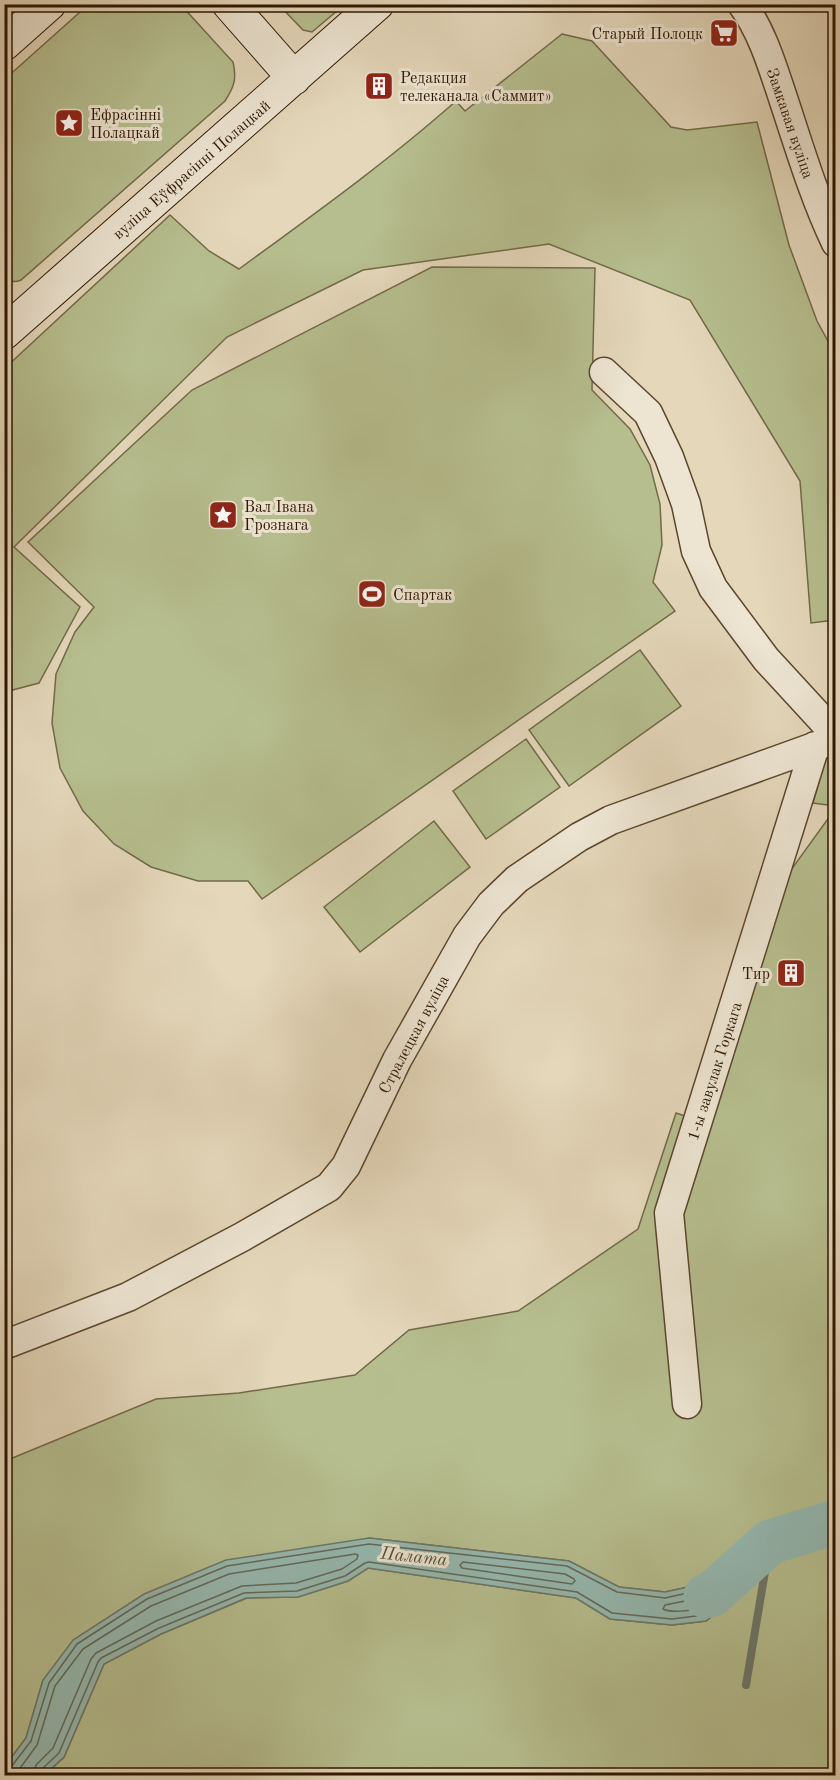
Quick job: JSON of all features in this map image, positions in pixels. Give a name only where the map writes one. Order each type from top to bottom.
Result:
[{"type":"main road","points":[[4,44],[50,4]]},
{"type":"main road","points":[[229,4],[294,78]]},
{"type":"main road","name":"вуліца Еўфрасінні Полацкай","points":[[7,325],[377,4]]},
{"type":"street","name":"Замкавая вуліца","points":[[742,4],[766,50],[817,196],[836,243]]},
{"type":"street","points":[[604,372],[648,413],[669,458],[686,504],[696,551],[713,588],[766,659],[824,722],[829,741]]},
{"type":"street","name":"Стралецкая вуліца","points":[[4,1345],[128,1297],[242,1237],[329,1187],[346,1166],[397,1060],[467,936],[491,904],[517,879],[579,837],[611,820],[829,741]]},
{"type":"street","name":"1-ы завулак Горкага","points":[[687,1404],[669,1212],[829,741]]},
{"type":"green space","points":[[89,4],[181,5],[233,62],[234,83],[225,101],[21,280],[10,281],[4,278],[5,79]]},
{"type":"green space","points":[[279,5],[344,5],[312,32],[303,30]]},
{"type":"green space","points":[[562,34],[592,41],[671,127],[687,130],[757,122],[789,245],[817,321],[835,354],[835,620],[811,623],[800,481],[690,300],[549,244],[363,270],[227,337],[14,547],[80,607],[39,683],[5,692],[5,368],[170,215],[209,251],[239,269],[377,167],[456,101],[465,111]]},
{"type":"green space","name":"Спартак","points":[[432,267],[595,268],[592,390],[630,429],[650,465],[660,504],[662,545],[653,582],[675,611],[262,899],[248,881],[198,881],[151,867],[114,844],[83,811],[60,768],[52,723],[56,674],[75,632],[94,607],[28,542],[192,390]]},
{"type":"green space","points":[[640,650],[681,706],[569,786],[529,730]]},
{"type":"green space","points":[[526,739],[560,787],[486,839],[453,791]]},
{"type":"green space","points":[[835,754],[835,806],[813,803],[826,757]]},
{"type":"green space","points":[[835,809],[835,1509],[707,1583],[665,1592],[619,1587],[569,1561],[369,1538],[43,1680],[26,1738],[5,1766],[5,1461],[156,1399],[239,1393],[355,1375],[409,1330],[518,1311],[638,1229],[676,1113],[709,1124],[783,881]]},
{"type":"green space","points":[[434,821],[470,867],[360,952],[324,907]]},
{"type":"green space","points":[[835,1537],[835,1775],[44,1776],[64,1757],[104,1664],[161,1634],[247,1598],[298,1597],[348,1581],[368,1568],[576,1598],[610,1619],[672,1625],[706,1621],[798,1547]]},
{"type":"water","points":[[835,1509],[835,1537],[797,1547],[706,1621],[672,1625],[610,1619],[576,1598],[368,1568],[348,1581],[298,1597],[246,1598],[161,1634],[104,1664],[64,1757],[44,1775],[5,1775],[5,1766],[26,1738],[43,1680],[73,1640],[144,1594],[226,1560],[369,1538],[569,1561],[619,1587],[665,1592],[707,1583]]},
{"type":"waterway","name":"Палата","points":[[706,1596],[711,1595],[770,1542],[836,1522]]},
{"type":"waterway","points":[[746,1685],[770,1542]]},
{"type":"place","name":"Старый Полоцк","points":[[724,33]]},
{"type":"place","name":"Редакция телеканала «Саммит»","points":[[379,86]]},
{"type":"place","name":"Ефрасінні Полацкай","points":[[69,123]]},
{"type":"place","name":"Вал Івана Грознага","points":[[223,515]]},
{"type":"place","name":"Спартак","points":[[372,594]]},
{"type":"place","name":"Тир","points":[[791,973]]}]
